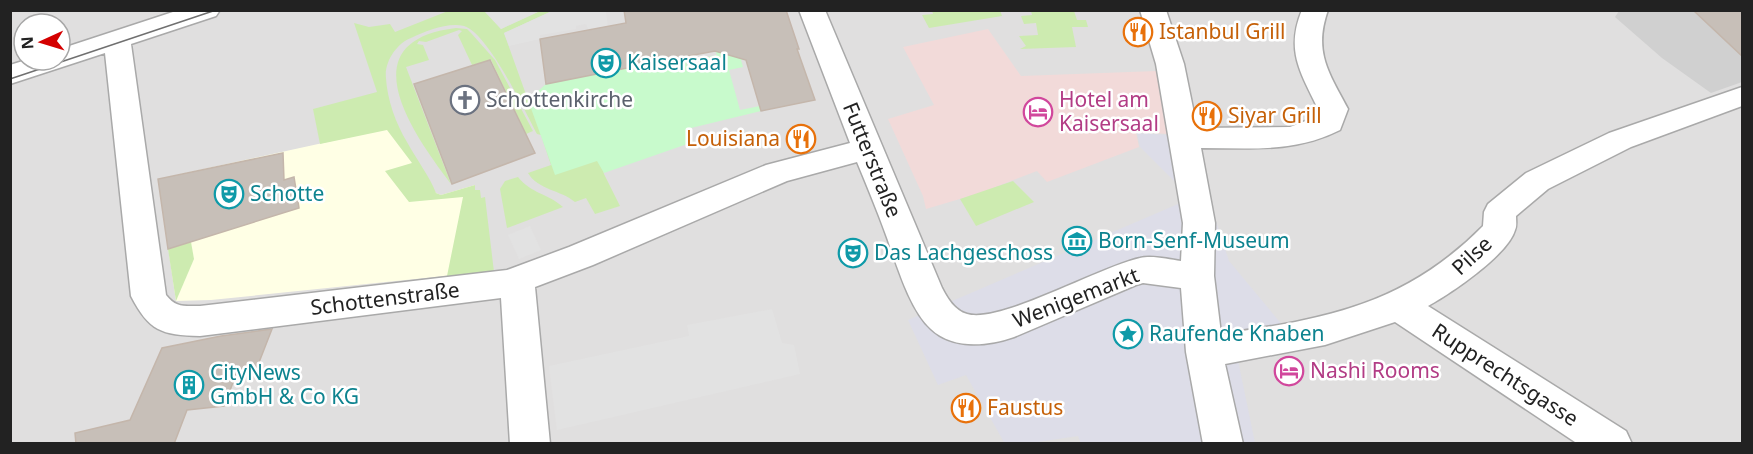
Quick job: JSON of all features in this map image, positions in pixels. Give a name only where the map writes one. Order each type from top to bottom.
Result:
[{"type":"street","points":[[72,54],[207,10]]},
{"type":"street","name":"Futterstraße","points":[[812,10],[915,265],[936,309]]},
{"type":"street","points":[[1153,10],[1170,64],[1199,223],[1197,276],[1204,352],[1223,444]]},
{"type":"street","points":[[1185,138],[1290,137],[1309,133],[1329,123],[1334,109],[1310,62],[1305,40],[1315,10]]},
{"type":"street","name":"Schottenstraße","points":[[117,39],[149,296],[156,311],[169,319],[200,321],[480,288],[517,281],[777,173],[867,149]]},
{"type":"street","name":"Pilse","points":[[1204,352],[1299,338],[1399,306],[1437,287],[1468,262],[1499,230],[1500,212],[1537,181],[1620,140],[1743,96]]},
{"type":"street","name":"Wenigemarkt","points":[[936,309],[953,325],[965,329],[989,330],[1143,270],[1197,276]]},
{"type":"street","points":[[517,281],[530,444]]},
{"type":"street","name":"Rupprechtsgasse","points":[[1399,306],[1612,444]]},
{"type":"shaded area","points":[[11,11],[1742,11],[1742,443],[11,443]]},
{"type":"shaded area","points":[[484,11],[540,11],[501,29]]},
{"type":"shaded area","points":[[552,11],[606,11],[608,26],[588,29],[586,24],[576,26],[576,29],[540,35],[540,39],[509,46],[504,33]]},
{"type":"shaded area","points":[[1619,11],[1742,11],[1742,82],[1711,93],[1662,58],[1615,17]]},
{"type":"shaded area","name":"Hotel am Kaisersaal","points":[[988,29],[1021,76],[1157,71],[1168,134],[1136,132],[1139,147],[1047,182],[1037,171],[980,193],[926,209],[923,196],[888,119],[934,105],[903,47]]},
{"type":"shaded area","points":[[387,129],[436,193],[441,195],[475,185],[474,273],[211,300],[176,301],[158,179]]},
{"type":"shaded area","points":[[1137,133],[1169,135],[1209,200],[1229,261],[1289,333],[1234,341],[1255,443],[1081,444],[1078,436],[1031,443],[1005,444],[966,375],[938,385],[908,320],[1185,201],[1182,189],[1140,147]]},
{"type":"shaded area","points":[[530,226],[541,250],[519,259],[508,235]]},
{"type":"shaded area","points":[[772,309],[782,343],[794,345],[800,374],[557,430],[549,366],[689,336],[687,325]]},
{"type":"green space","points":[[484,10],[501,29],[540,11],[552,11],[504,33],[528,100],[595,138],[604,174],[620,206],[595,214],[586,198],[575,202],[532,179],[528,173],[551,165],[541,135],[537,134],[505,74],[484,43],[474,32],[458,25],[444,26],[423,33],[406,40],[389,60],[386,78],[390,103],[403,135],[436,193],[441,195],[475,185],[475,190],[480,190],[481,198],[485,197],[494,272],[447,276],[463,197],[409,202],[385,171],[412,163],[387,130],[320,144],[313,109],[377,92],[354,23],[369,27],[390,24],[395,32],[448,11]]},
{"type":"green space","points":[[1000,10],[1002,16],[929,28],[922,15],[933,14],[932,11]]},
{"type":"green space","points":[[1031,11],[1074,11],[1077,20],[1086,20],[1088,27],[1072,27],[1076,47],[1020,49],[1026,46],[1019,36],[1038,35],[1036,23],[1024,24],[1021,16],[1032,15]]},
{"type":"green space","points":[[456,28],[467,29],[495,60],[533,131],[526,134],[491,60],[472,65],[458,35],[462,31],[459,30],[426,42],[419,41],[417,44],[423,45],[429,60],[406,67],[451,184],[420,140],[407,116],[398,92],[396,70],[404,51],[423,36]]},
{"type":"green space","points":[[715,51],[745,59],[741,60],[743,67],[729,70],[740,110],[760,106],[761,111],[687,129],[693,142],[604,173],[597,161],[555,175],[528,100],[546,84],[642,65],[644,72],[669,68],[667,60],[684,57],[688,68],[705,65],[703,58],[717,55]]},
{"type":"green space","points":[[518,177],[528,187],[563,207],[507,228],[500,189],[505,181]]},
{"type":"green space","points":[[1013,181],[1034,202],[976,226],[960,199]]},
{"type":"green space","points":[[191,242],[194,259],[176,301],[168,249]]},
{"type":"building","name":"Kaisersaal","points":[[624,10],[786,10],[815,100],[761,111],[746,60],[715,51],[667,60],[669,68],[644,72],[642,65],[546,84],[540,39],[626,23]]},
{"type":"building","points":[[1693,10],[1743,10],[1743,57]]},
{"type":"building","name":"Schottenkirche","points":[[490,60],[535,153],[452,184],[414,84]]},
{"type":"building","name":"Schotte","points":[[283,153],[284,180],[294,177],[299,208],[168,249],[158,179]]},
{"type":"building","name":"CityNews GmbH & Co KG","points":[[272,329],[256,370],[237,372],[224,406],[187,410],[174,444],[76,444],[75,433],[130,420],[162,348]]},
{"type":"tram line","points":[[10,79],[216,10]]},
{"type":"place","name":"Istanbul Grill","points":[[1138,32]]},
{"type":"place","name":"Kaisersaal","points":[[606,63]]},
{"type":"place","name":"Schottenkirche","points":[[465,100]]},
{"type":"place","name":"Hotel am Kaisersaal","points":[[1038,112]]},
{"type":"place","name":"Siyar Grill","points":[[1207,116]]},
{"type":"place","name":"Louisiana","points":[[801,139]]},
{"type":"place","name":"Schotte","points":[[229,194]]},
{"type":"place","name":"Born-Senf-Museum","points":[[1077,241]]},
{"type":"place","name":"Das Lachgeschoss","points":[[853,253]]},
{"type":"place","name":"Raufende Knaben","points":[[1128,334]]},
{"type":"place","name":"Nashi Rooms","points":[[1289,371]]},
{"type":"place","name":"CityNews GmbH & Co KG","points":[[189,385]]},
{"type":"place","name":"Faustus","points":[[966,408]]}]
